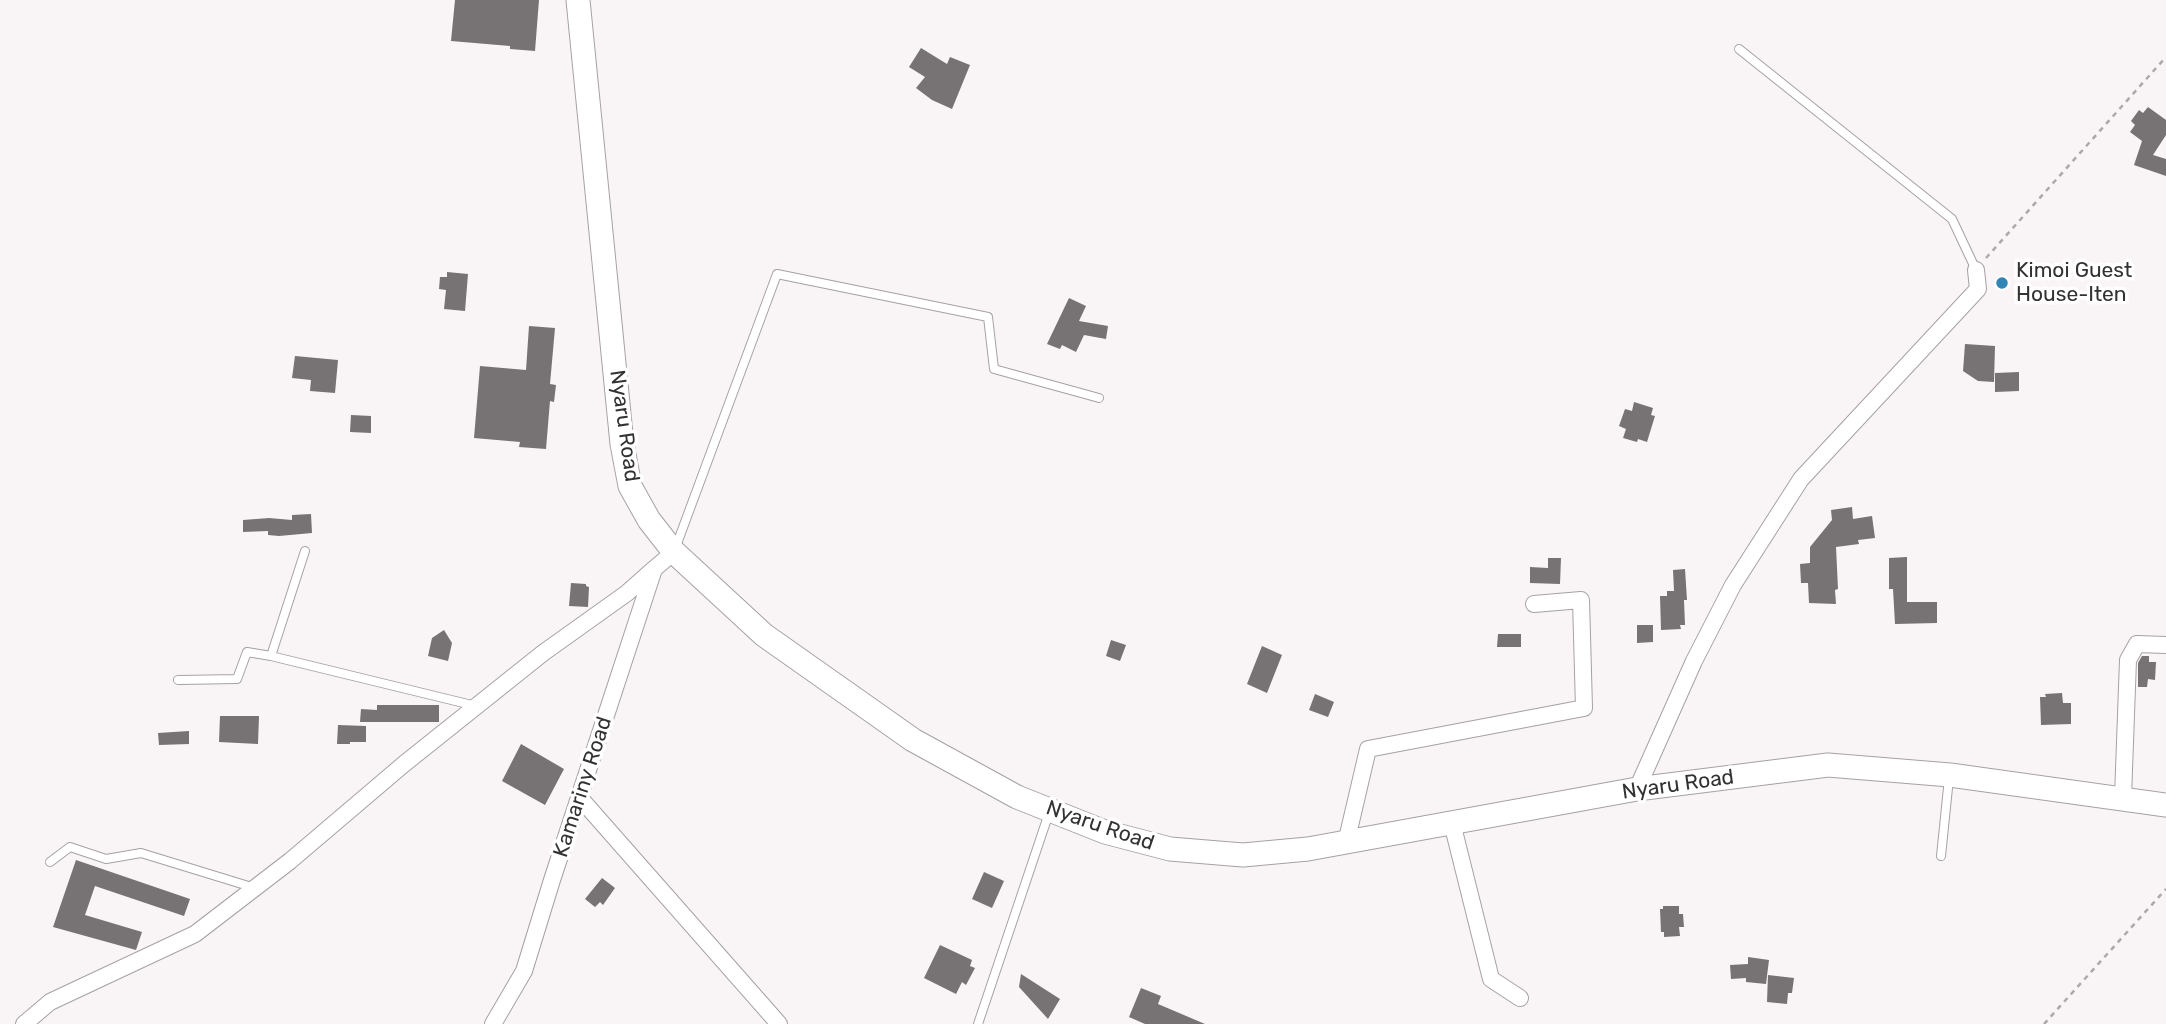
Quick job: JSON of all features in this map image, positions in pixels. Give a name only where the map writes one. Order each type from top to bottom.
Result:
[{"type":"main road","name":"Nyaru Road","points":[[578,0],[622,444],[630,486],[649,520],[674,552],[764,635],[913,740],[1017,797],[1105,832],[1170,849],[1243,855],[1308,849],[1637,789],[1828,765],[1950,775],[2166,805]]},
{"type":"street","points":[[1637,789],[1694,661],[1733,585],[1801,479],[1979,289],[1976,270]]},
{"type":"street","points":[[24,1024],[50,1002],[195,934],[256,888],[543,653],[627,593],[674,552]]},
{"type":"street","name":"Kamariny Road","points":[[493,1024],[524,971],[654,569]]},
{"type":"street","points":[[1346,842],[1368,749],[1584,708],[1581,600],[1534,604]]},
{"type":"street","points":[[2123,797],[2128,660],[2137,644],[2166,645]]},
{"type":"street","points":[[580,798],[779,1024]]},
{"type":"street","points":[[1452,823],[1491,979],[1520,998]]},
{"type":"lane","points":[[1739,49],[1952,219],[1976,270]]},
{"type":"lane","points":[[674,552],[777,274],[988,317],[994,369],[1099,398]]},
{"type":"lane","points":[[271,656],[305,551]]},
{"type":"lane","points":[[178,680],[237,679],[247,652],[477,706]]},
{"type":"lane","points":[[1941,856],[1950,775]]},
{"type":"lane","points":[[978,1024],[1050,810]]},
{"type":"lane","points":[[50,862],[70,846],[106,859],[141,853],[256,888]]},
{"type":"path","points":[[1976,270],[2166,57]]},
{"type":"path","points":[[2044,1024],[2166,889]]},
{"type":"building","points":[[455,0],[539,0],[535,51],[451,41]]},
{"type":"building","points":[[921,48],[947,64],[950,57],[970,65],[952,109],[932,100],[916,88],[925,77],[909,67]]},
{"type":"building","points":[[2148,107],[2166,120],[2166,135],[2153,155],[2166,159],[2166,176],[2134,165],[2142,141],[2130,132],[2135,125],[2131,121],[2139,110],[2143,113]]},
{"type":"building","points":[[447,272],[468,274],[465,311],[444,309],[446,290],[439,289],[440,277],[447,277]]},
{"type":"building","points":[[1069,298],[1086,306],[1079,321],[1108,326],[1106,339],[1084,335],[1076,352],[1062,345],[1060,349],[1047,344]]},
{"type":"building","points":[[529,326],[555,328],[550,384],[556,385],[554,402],[550,401],[546,449],[519,447],[520,442],[474,438],[480,366],[526,370]]},
{"type":"building","points":[[1965,344],[1995,346],[1994,382],[1978,381],[1963,371]]},
{"type":"building","points":[[295,356],[338,360],[335,393],[310,391],[311,380],[292,378]]},
{"type":"building","points":[[2019,372],[2019,391],[1995,392],[1995,373]]},
{"type":"building","points":[[1634,402],[1653,408],[1651,415],[1655,416],[1647,442],[1623,438],[1626,429],[1619,426],[1625,409],[1632,411]]},
{"type":"building","points":[[351,415],[371,416],[371,433],[350,432]]},
{"type":"building","points":[[1852,507],[1853,519],[1872,516],[1875,538],[1858,540],[1859,544],[1836,547],[1836,604],[1809,603],[1808,583],[1801,583],[1800,564],[1810,563],[1810,547],[1832,520],[1831,510]]},
{"type":"building","points":[[311,514],[312,533],[279,536],[268,535],[268,531],[243,532],[243,520],[292,520],[292,515]]},
{"type":"building","points":[[1907,557],[1907,602],[1937,602],[1937,623],[1895,624],[1893,589],[1889,589],[1889,558]]},
{"type":"building","points":[[1548,558],[1561,558],[1560,584],[1530,583],[1530,567],[1548,568]]},
{"type":"building","points":[[1685,569],[1685,625],[1680,625],[1681,629],[1661,630],[1660,596],[1667,596],[1667,591],[1674,591],[1673,570]]},
{"type":"building","points":[[571,583],[586,584],[589,587],[588,607],[569,606]]},
{"type":"building","points":[[1637,625],[1653,625],[1653,642],[1637,643]]},
{"type":"building","points":[[444,630],[452,643],[448,661],[428,656],[432,638]]},
{"type":"building","points":[[1498,634],[1521,634],[1521,647],[1497,647]]},
{"type":"building","points":[[1111,640],[1126,645],[1120,661],[1106,656]]},
{"type":"building","points":[[1262,646],[1282,655],[1267,693],[1247,684]]},
{"type":"building","points":[[2142,656],[2149,656],[2149,662],[2156,662],[2155,680],[2148,679],[2147,687],[2138,687],[2138,663]]},
{"type":"building","points":[[2062,693],[2063,703],[2071,703],[2071,724],[2041,725],[2040,697]]},
{"type":"building","points":[[1315,694],[1334,702],[1328,717],[1309,710]]},
{"type":"building","points":[[377,705],[439,705],[439,722],[360,722],[361,709],[377,710]]},
{"type":"building","points":[[220,716],[259,716],[258,744],[219,742]]},
{"type":"building","points":[[338,725],[366,726],[366,742],[337,744]]},
{"type":"building","points":[[189,731],[189,744],[159,745],[158,733]]},
{"type":"building","points":[[521,744],[564,769],[545,805],[502,781]]},
{"type":"building","points":[[76,860],[190,899],[184,916],[95,886],[85,915],[142,932],[136,950],[53,927]]},
{"type":"building","points":[[984,872],[1004,881],[992,908],[972,899]]},
{"type":"building","points":[[602,878],[615,888],[603,905],[600,902],[595,907],[585,899]]},
{"type":"building","points":[[1663,906],[1679,906],[1684,927],[1679,927],[1680,936],[1664,937],[1664,932],[1661,932],[1660,909],[1663,909]]},
{"type":"building","points":[[940,945],[972,960],[970,966],[975,968],[966,985],[962,982],[956,994],[924,978]]},
{"type":"building","points":[[1748,957],[1769,960],[1766,984],[1746,982],[1746,978],[1731,979],[1730,965],[1748,964]]},
{"type":"building","points":[[1021,974],[1060,999],[1048,1019],[1019,987]]},
{"type":"building","points":[[1768,975],[1794,978],[1787,1004],[1767,1002]]},
{"type":"building","points":[[1141,988],[1161,996],[1158,1004],[1205,1024],[1145,1024],[1129,1017]]},
{"type":"place","name":"Kimoi Guest House-Iten","points":[[2002,283]]}]
